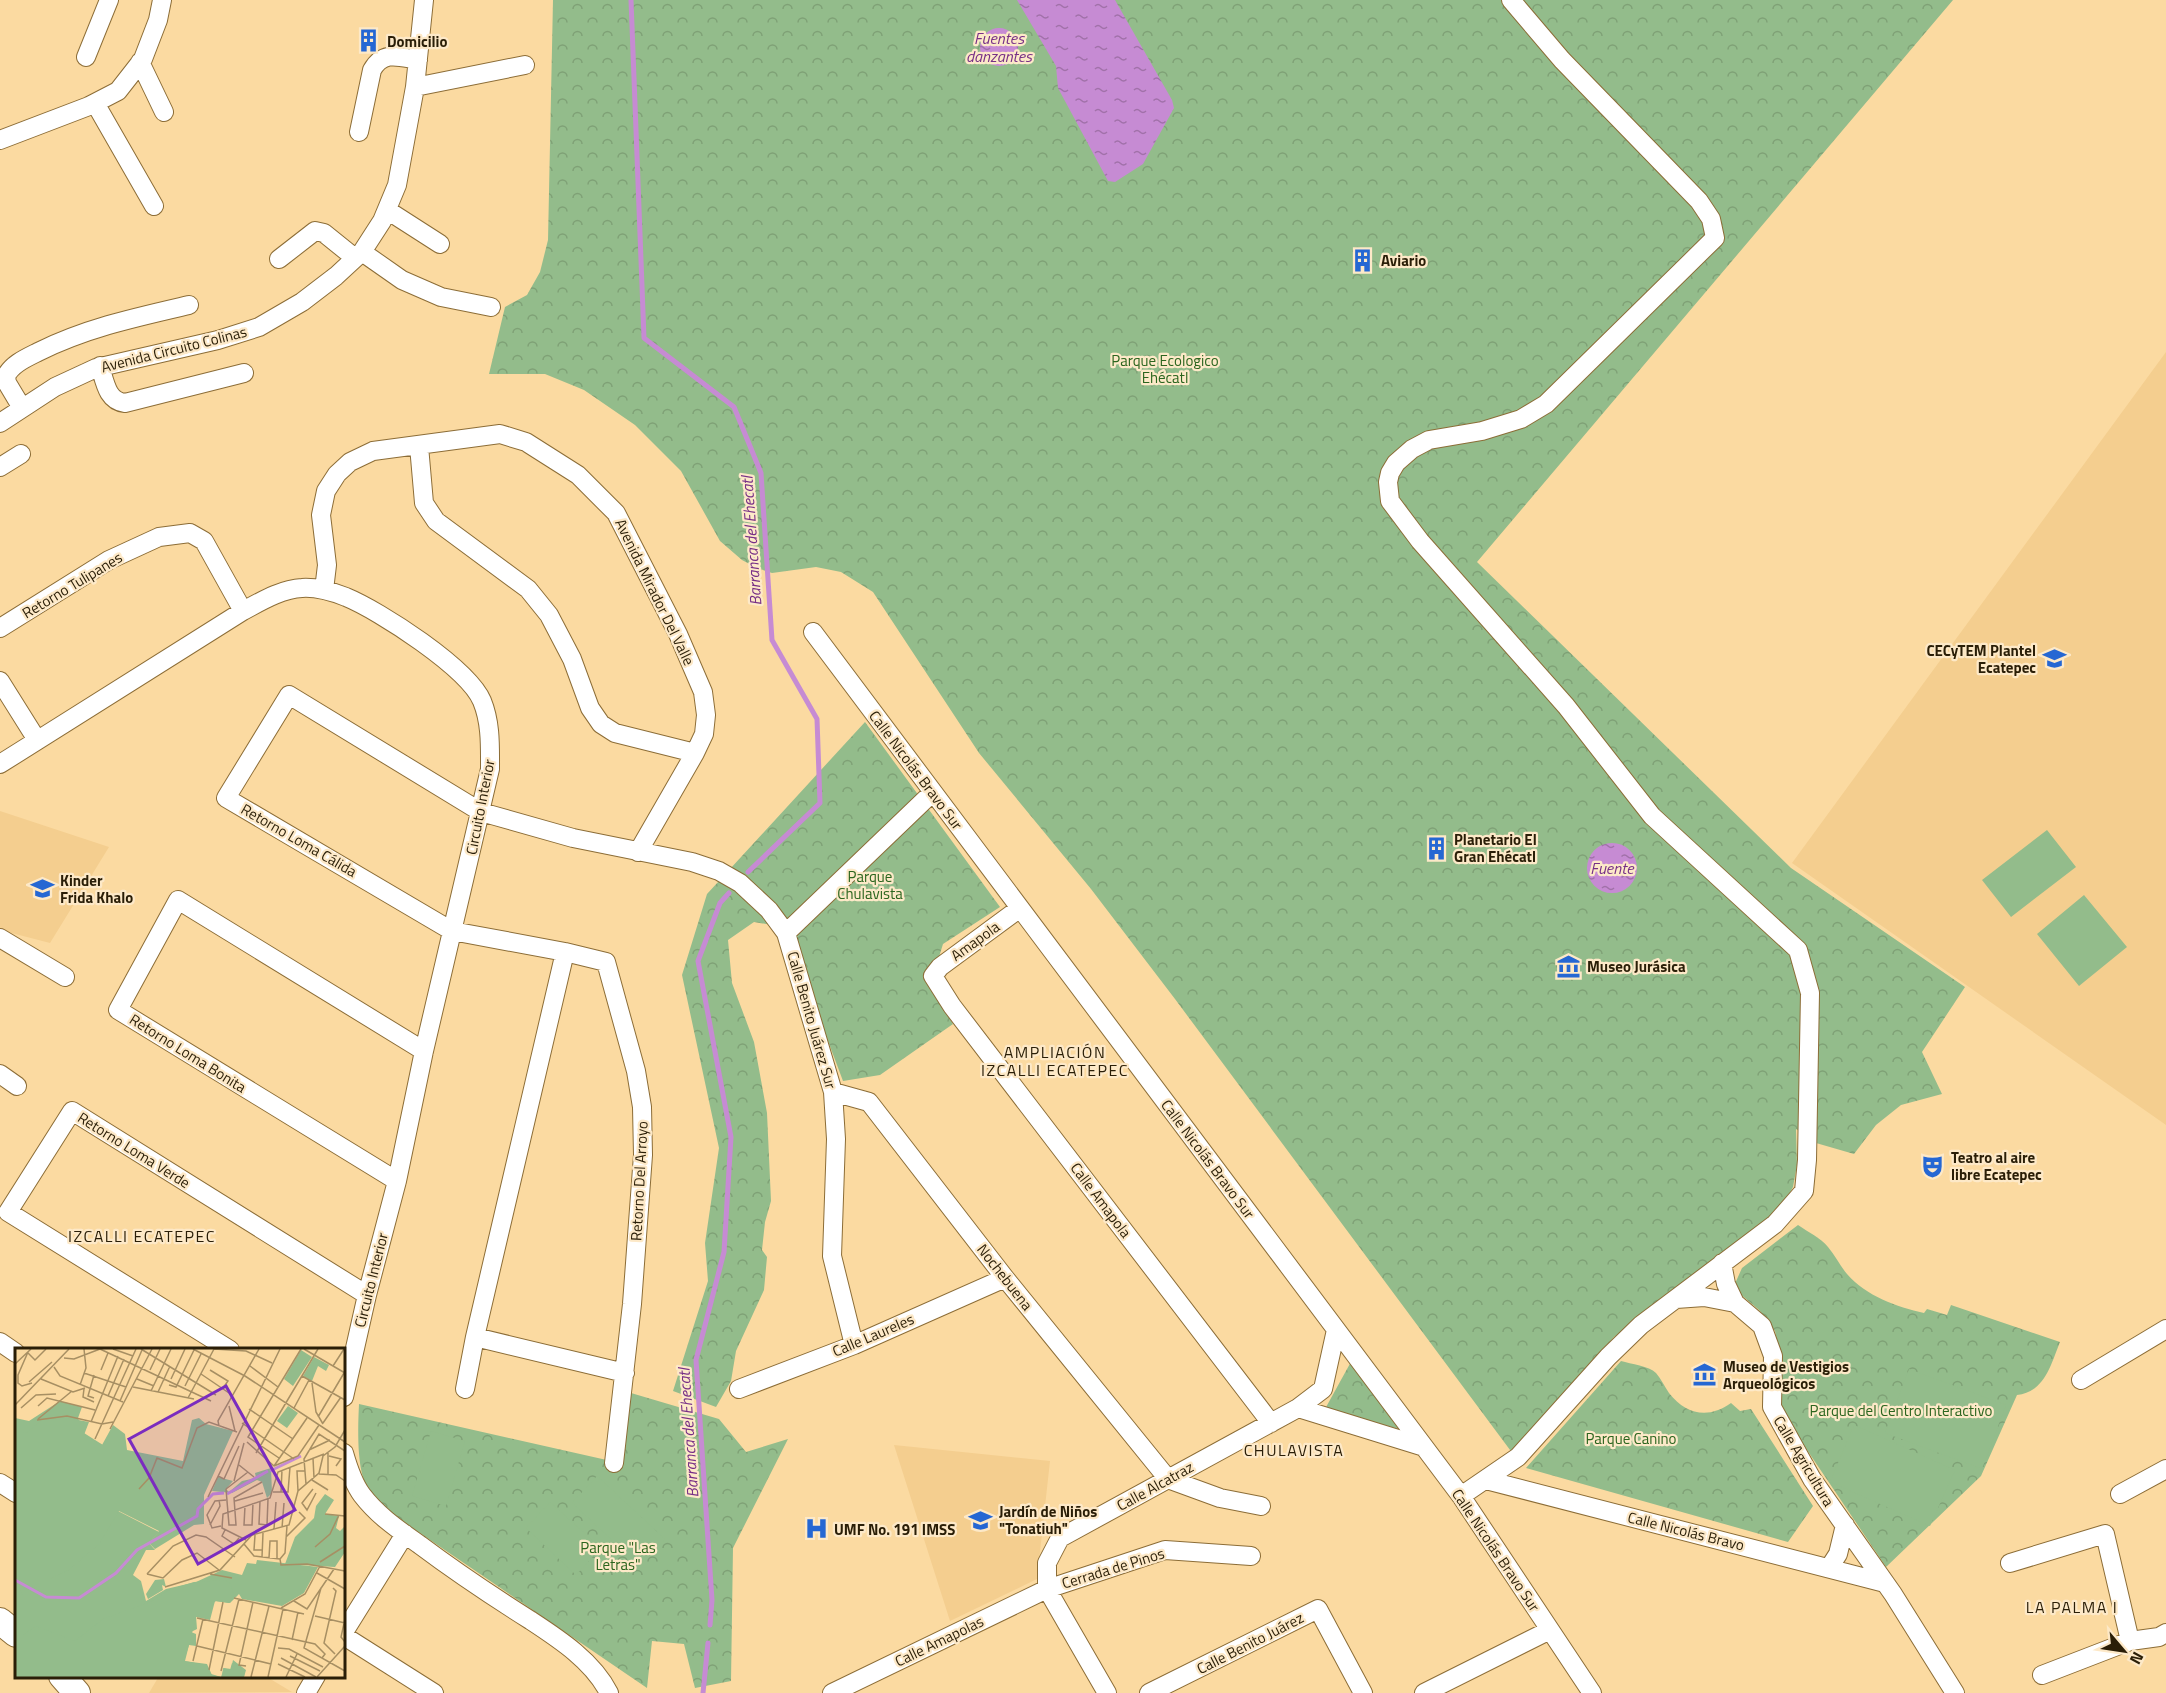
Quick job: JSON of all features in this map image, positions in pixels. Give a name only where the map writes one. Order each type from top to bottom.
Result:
[{"type":"main road","points":[[0,1621],[15,1634]]},
{"type":"main road","points":[[63,1678],[77,1693]]},
{"type":"street","points":[[86,57],[109,0]]},
{"type":"street","points":[[0,140],[95,103],[118,91],[140,62],[158,20],[162,0]]},
{"type":"street","name":"Avenida Circuito Colinas","points":[[0,423],[55,387],[100,366],[218,340],[259,327],[302,302],[359,255],[387,210],[397,185],[415,87],[424,0]]},
{"type":"street","points":[[1461,1496],[1518,1457],[1608,1357],[1641,1325],[1775,1224],[1804,1191],[1807,1161],[1810,993],[1798,950],[1652,816],[1566,706],[1427,550],[1404,523],[1390,501],[1388,482],[1395,462],[1429,440],[1482,431],[1521,419],[1546,404],[1715,238],[1711,219],[1699,201],[1562,60],[1511,0]]},
{"type":"street","points":[[359,132],[372,70],[376,63],[383,57],[392,56],[418,60]]},
{"type":"street","points":[[140,62],[164,112]]},
{"type":"street","points":[[415,87],[525,65]]},
{"type":"street","points":[[95,103],[154,206]]},
{"type":"street","points":[[387,210],[440,244]]},
{"type":"street","points":[[279,259],[315,231],[324,233],[402,280],[441,297],[491,307]]},
{"type":"street","points":[[22,408],[7,383],[6,376],[10,369],[24,359],[87,330],[189,305]]},
{"type":"street","points":[[100,366],[110,397],[117,402],[125,403],[244,373]]},
{"type":"street","name":"Avenida Mirador Del Valle","points":[[324,590],[327,565],[321,515],[326,491],[337,474],[350,462],[373,451],[500,434],[526,442],[578,475],[616,513],[678,634],[703,692],[706,715],[704,735],[638,852]]},
{"type":"street","points":[[418,446],[424,503],[436,521],[528,589],[549,615],[572,659],[590,708],[601,724],[615,733],[695,753]]},
{"type":"street","points":[[0,468],[21,454]]},
{"type":"street","name":"Retorno Tulipanes","points":[[0,628],[109,560],[159,537],[190,533],[204,541],[243,611]]},
{"type":"street","name":"Circuito Interior","points":[[0,764],[243,611],[270,597],[300,588],[324,590],[346,597],[377,614],[454,666],[470,682],[482,701],[490,730],[490,769],[482,812],[424,1051],[397,1181],[367,1295],[345,1393]]},
{"type":"street","name":"Calle Nicolás Bravo Sur","points":[[813,632],[1461,1496],[1592,1693]]},
{"type":"street","points":[[0,681],[37,740]]},
{"type":"street","name":"Retorno Loma Cálida","points":[[452,931],[226,798],[290,695],[482,812]]},
{"type":"street","name":"Calle Benito Juárez Sur","points":[[854,1345],[832,1256],[836,1138],[833,1092],[786,933],[933,792]]},
{"type":"street","points":[[482,812],[573,838],[692,862],[719,871],[754,895],[770,910],[786,933]]},
{"type":"street","name":"Retorno Loma Bonita","points":[[397,1181],[118,1010],[178,900],[424,1051]]},
{"type":"street","name":"Amapola","points":[[933,976],[940,966],[1020,908]]},
{"type":"street","name":"Retorno Del Arroyo","points":[[452,931],[606,962],[636,1071],[642,1107],[643,1155],[625,1373],[614,1463]]},
{"type":"street","points":[[0,938],[65,977]]},
{"type":"street","points":[[465,1389],[475,1337],[565,952]]},
{"type":"street","name":"Calle Amapola","points":[[933,976],[952,1006],[1271,1423]]},
{"type":"street","points":[[0,1074],[17,1086]]},
{"type":"street","name":"Nochebuena","points":[[833,1092],[869,1102],[1005,1278],[1168,1479]]},
{"type":"street","name":"Retorno Loma Verde","points":[[227,1348],[8,1212],[72,1111],[367,1295]]},
{"type":"street","points":[[1722,1263],[1726,1284],[1735,1303]]},
{"type":"street","name":"Calle Laureles","points":[[739,1389],[854,1345],[1005,1278]]},
{"type":"street","name":"Calle Agricultura","points":[[1676,1299],[1704,1297],[1735,1303],[1762,1326],[1773,1356],[1772,1407],[1812,1479],[1885,1583],[1955,1693]]},
{"type":"street","points":[[2080,1380],[2166,1329]]},
{"type":"street","name":"Calle Alcatraz","points":[[1047,1589],[1047,1563],[1060,1538],[1298,1408],[1323,1389],[1336,1330]]},
{"type":"street","points":[[475,1337],[625,1373]]},
{"type":"street","points":[[0,1342],[15,1352]]},
{"type":"street","points":[[1298,1408],[1424,1447]]},
{"type":"street","points":[[345,1457],[360,1492],[381,1516],[463,1577],[551,1634],[578,1655],[604,1682],[609,1693]]},
{"type":"street","points":[[2120,1494],[2166,1469]]},
{"type":"street","points":[[1168,1479],[1220,1498],[1261,1506]]},
{"type":"street","name":"Calle Nicolás Bravo","points":[[1486,1480],[1885,1583]]},
{"type":"street","points":[[0,1483],[15,1492]]},
{"type":"street","points":[[1829,1568],[1840,1548],[1845,1525]]},
{"type":"street","points":[[345,1632],[405,1534]]},
{"type":"street","points":[[2010,1563],[2105,1534],[2130,1641]]},
{"type":"street","name":"Cerrada de Pinos","points":[[1047,1589],[1165,1550],[1251,1556]]},
{"type":"street","points":[[1047,1589],[1107,1693]]},
{"type":"street","name":"Calle Amapolas","points":[[832,1693],[1047,1589]]},
{"type":"street","name":"Calle Benito Juárez","points":[[1149,1693],[1318,1609],[1363,1693]]},
{"type":"street","points":[[1424,1693],[1550,1630]]},
{"type":"street","points":[[345,1635],[434,1693]]},
{"type":"street","points":[[2042,1675],[2130,1641],[2164,1641]]},
{"type":"street","points":[[306,1693],[315,1678]]},
{"type":"shaded area","name":"CECyTEM Plantel Ecatepec","points":[[2166,352],[2166,1125],[1792,863]]},
{"type":"shaded area","name":"Kinder Frida Khalo","points":[[0,811],[109,847],[50,943],[0,930]]},
{"type":"shaded area","name":"Jardín de Niños \"Tonatiuh\"","points":[[894,1445],[1050,1461],[1037,1579],[950,1621]]},
{"type":"shaded area","points":[[158,1678],[269,1678],[292,1692],[149,1693]]},
{"type":"green space","name":"Parque Ecologico Ehécatl","points":[[553,0],[1953,0],[1477,562],[1791,868],[1965,987],[1922,1052],[1942,1094],[1901,1105],[1876,1125],[1854,1154],[1816,1143],[1796,1129],[1797,1165],[1793,1187],[1783,1206],[1758,1231],[1614,1337],[1513,1454],[1175,999],[1091,889],[979,753],[873,592],[841,572],[816,567],[772,573],[742,560],[720,541],[681,471],[635,425],[584,390],[545,374],[489,374],[505,307],[527,295],[540,272],[548,240]]},
{"type":"green space","name":"Parque Chulavista","points":[[865,722],[1000,907],[943,944],[930,986],[953,1024],[880,1075],[843,1081],[789,928],[754,922],[728,940],[732,983],[754,1042],[767,1113],[771,1201],[765,1222],[762,1250],[767,1257],[764,1290],[736,1351],[731,1381],[716,1407],[673,1391],[708,1281],[705,1243],[719,1148],[682,975],[707,894]]},
{"type":"green space","points":[[2047,830],[2076,867],[2011,917],[1982,880]]},
{"type":"green space","points":[[2084,895],[2127,947],[2079,986],[2037,934]]},
{"type":"green space","name":"Parque del Centro Interactivo","points":[[1798,1225],[1825,1244],[1844,1271],[1855,1282],[1882,1300],[1924,1313],[1927,1309],[1947,1315],[1951,1305],[2060,1342],[2050,1368],[2041,1383],[2027,1393],[2017,1395],[1981,1476],[1886,1567],[1778,1407],[1781,1360],[1775,1331],[1759,1310],[1733,1288],[1742,1268]]},
{"type":"green space","points":[[1352,1360],[1403,1430],[1325,1409]]},
{"type":"green space","name":"Parque Canino","points":[[1621,1361],[1653,1371],[1669,1393],[1690,1410],[1706,1413],[1731,1403],[1740,1411],[1751,1409],[1813,1506],[1788,1542],[1526,1468]]},
{"type":"green space","points":[[1909,1369],[2006,1405],[1982,1469],[1885,1433]]},
{"type":"green space","name":"Parque \"Las Letras\"","points":[[631,1393],[719,1419],[746,1452],[788,1439],[733,1548],[731,1681],[695,1688],[684,1644],[652,1641],[647,1688],[402,1520],[378,1500],[368,1488],[361,1471],[359,1404],[620,1463]]},
{"type":"green space","points":[[1854,1425],[1955,1470],[1930,1526],[1830,1482]]},
{"type":"green space","points":[[431,1431],[465,1441],[446,1506],[412,1496]]},
{"type":"green space","points":[[597,1476],[665,1539],[640,1566],[572,1503]]},
{"type":"green space","points":[[550,1502],[601,1548],[576,1575],[526,1528]]},
{"type":"water","points":[[1017,0],[1115,0],[1172,100],[1174,108],[1143,164],[1115,182],[1108,181],[1058,88],[1056,66]]},
{"type":"water","name":"Fuentes danzantes","points":[[999,28],[1012,34],[1018,47],[1012,60],[999,66],[986,60],[980,47],[986,34]]},
{"type":"water","name":"Fuente","points":[[1607,843],[1617,843],[1630,850],[1637,863],[1637,873],[1630,886],[1617,893],[1607,893],[1598,889],[1591,882],[1587,873],[1587,863],[1591,854],[1598,847]]},
{"type":"waterway","name":"Barranca del Ehecatl","points":[[631,0],[644,338],[734,407],[761,473],[772,640],[817,719],[820,803],[748,872]]},
{"type":"waterway","name":"Barranca del Ehecatl","points":[[710,1625],[712,1600],[696,1360],[724,1252],[731,1137],[698,961],[720,903],[729,893]]},
{"type":"waterway","name":"Barranca del Ehecatl","points":[[703,1693],[708,1643]]},
{"type":"place","name":"Domicilio","points":[[369,41]]},
{"type":"place","name":"Aviario","points":[[1363,260]]},
{"type":"place","name":"CECyTEM Plantel Ecatepec","points":[[2054,659]]},
{"type":"place","name":"Planetario El Gran Ehécatl","points":[[1436,848]]},
{"type":"place","name":"Kinder Frida Khalo","points":[[42,889]]},
{"type":"place","name":"Museo Jurásica","points":[[1569,966]]},
{"type":"place","name":"Teatro al aire libre Ecatepec","points":[[1933,1166]]},
{"type":"place","name":"Museo de Vestigios Arqueológicos","points":[[1705,1375]]},
{"type":"place","name":"Jardín de Niños \"Tonatiuh\"","points":[[981,1520]]},
{"type":"place","name":"UMF No. 191 IMSS","points":[[816,1529]]},
{"type":"district","name":"AMPLIACIÓN IZCALLI ECATEPEC","points":[[1055,1061]]},
{"type":"district","name":"IZCALLI ECATEPEC","points":[[142,1236]]},
{"type":"district","name":"CHULAVISTA","points":[[1294,1450]]},
{"type":"district","name":"LA PALMA I","points":[[2072,1607]]}]
